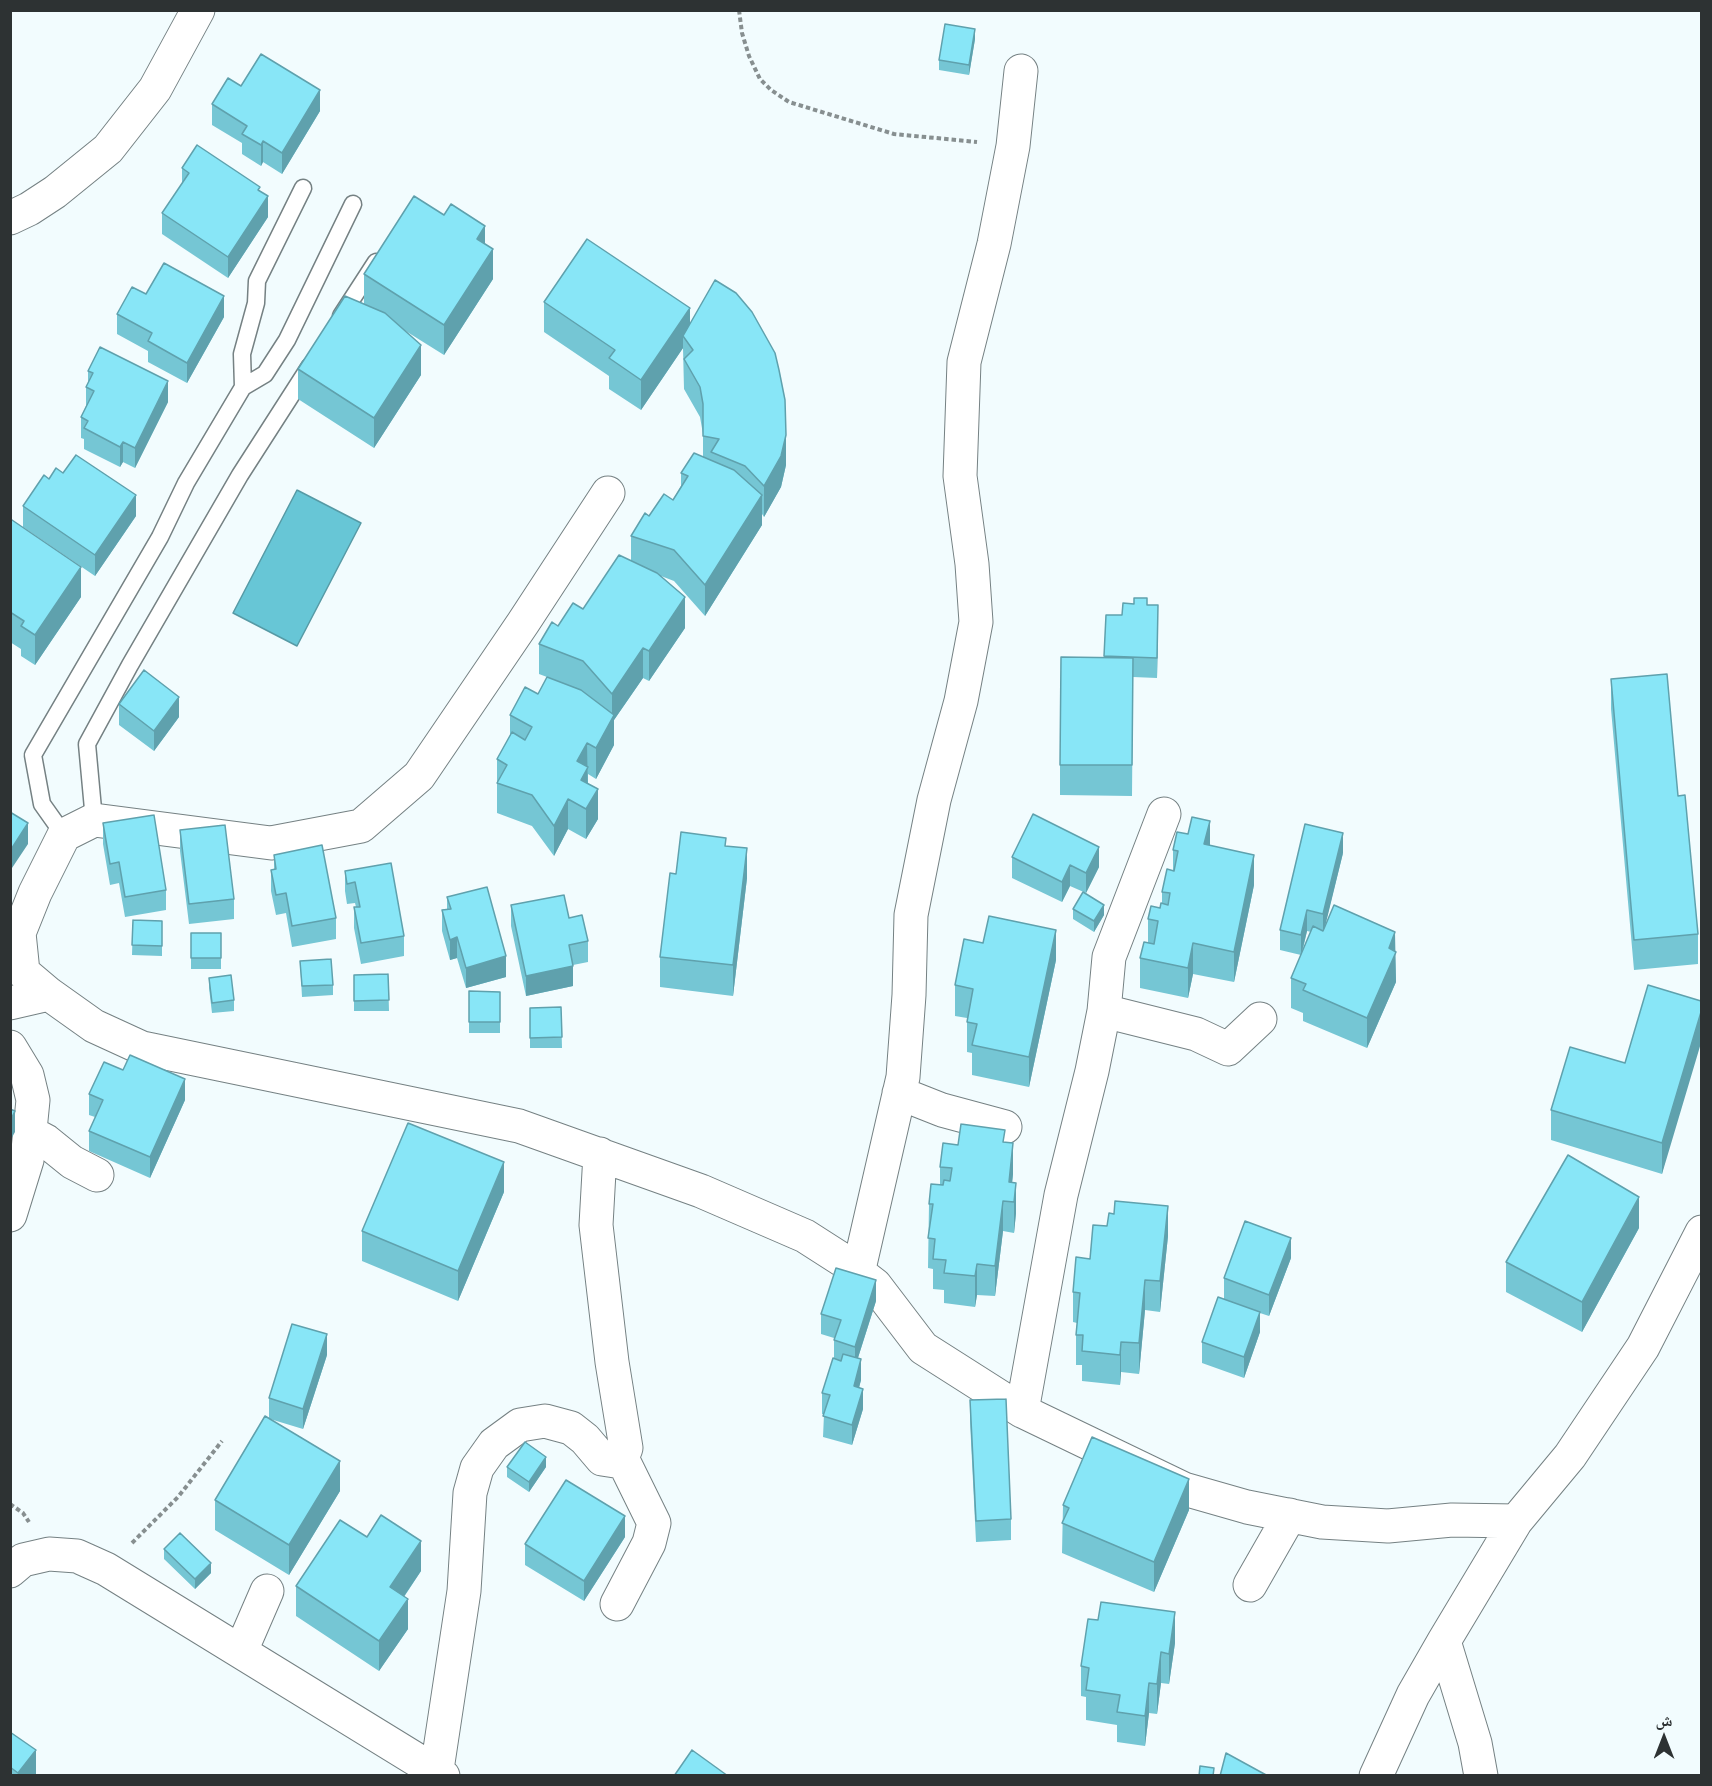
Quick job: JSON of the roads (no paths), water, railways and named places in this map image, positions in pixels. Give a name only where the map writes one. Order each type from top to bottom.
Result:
[{"type":"street","points":[[10,218],[55,192],[108,149],[155,89],[198,10]]},
{"type":"street","points":[[858,1273],[903,1077],[909,995],[911,915],[934,800],[962,701],[976,622],[972,564],[960,477],[964,362],[994,244],[1013,146],[1021,72]]},
{"type":"street","points":[[608,493],[419,776],[361,826],[270,843],[94,820],[64,835],[19,933],[17,973],[94,1026],[142,1048],[519,1126],[701,1191],[805,1236],[844,1261],[874,1285],[923,1348],[1022,1411],[1184,1489],[1247,1506],[1322,1522],[1388,1526],[1452,1520],[1516,1521]]},
{"type":"street","points":[[1022,1411],[1061,1195],[1092,1071],[1104,1011],[1108,957],[1164,814]]},
{"type":"street","points":[[10,1003],[49,994]]},
{"type":"street","points":[[1104,1011],[1196,1034],[1228,1049],[1260,1019]]},
{"type":"street","points":[[10,1047],[27,1075],[33,1100],[27,1160],[10,1215]]},
{"type":"street","points":[[899,1093],[942,1110],[1005,1127]]},
{"type":"street","points":[[31,1134],[46,1141],[72,1162],[97,1176]]},
{"type":"street","points":[[10,1571],[23,1560],[49,1554],[77,1556],[106,1569],[438,1774],[464,1591],[470,1493],[477,1468],[494,1444],[520,1425],[545,1421],[571,1428],[585,1439],[602,1460],[615,1461],[622,1458],[626,1448],[612,1362],[596,1225],[600,1154]]},
{"type":"street","points":[[1376,1776],[1413,1695],[1444,1641],[1516,1521],[1570,1456],[1643,1347],[1701,1232]]},
{"type":"street","points":[[617,1604],[650,1544],[654,1523],[622,1458]]},
{"type":"street","points":[[1250,1586],[1290,1515]]},
{"type":"street","points":[[241,1651],[267,1591]]},
{"type":"street","points":[[1444,1641],[1475,1743],[1481,1776]]},
{"type":"lane","points":[[243,387],[242,354],[256,303],[257,281],[303,188]]},
{"type":"lane","points":[[64,835],[42,804],[33,755],[160,537],[186,483],[243,387],[265,374],[287,340],[353,204]]},
{"type":"lane","points":[[329,335],[387,244]]},
{"type":"lane","points":[[94,820],[87,744],[130,664],[240,475],[317,355]]},
{"type":"water","points":[[297,490],[361,523],[297,646],[233,613]]}]
